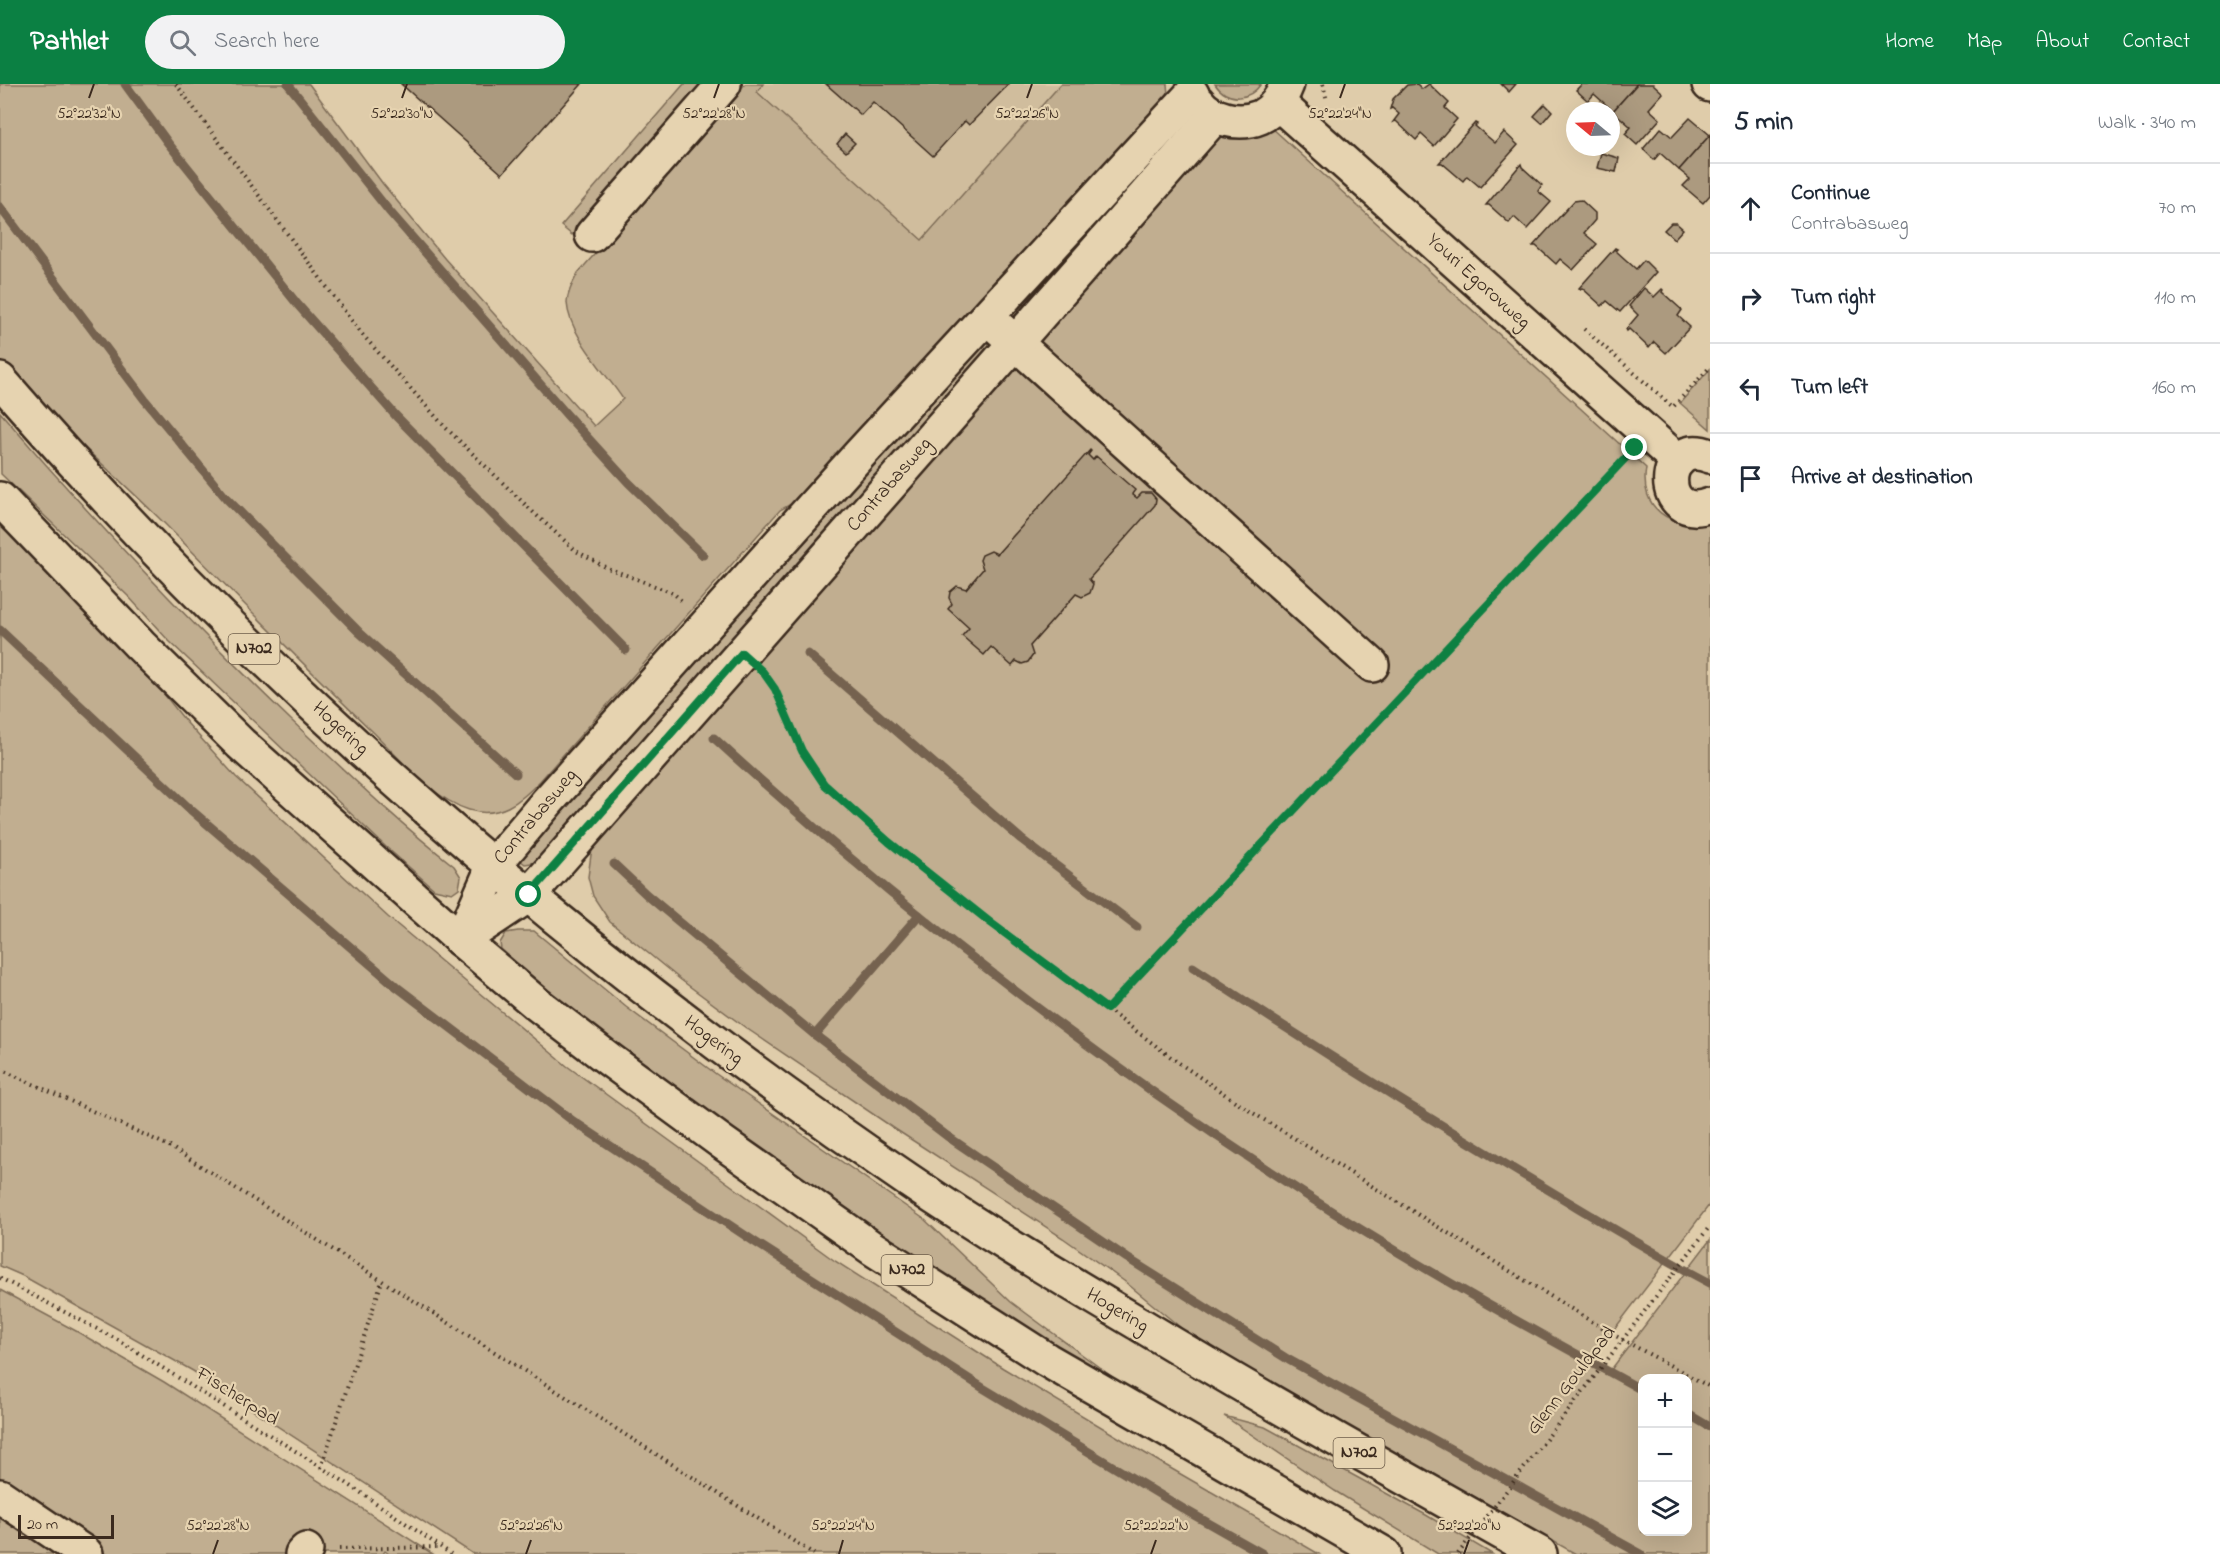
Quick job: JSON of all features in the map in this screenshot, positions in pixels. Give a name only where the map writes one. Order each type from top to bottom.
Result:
[{"type":"main road","points":[[592,235],[724,84]]},
{"type":"main road","points":[[1199,98],[1237,122],[1260,117],[1282,93]]},
{"type":"main road","name":"Youri Egorovweg","points":[[1282,93],[1678,461]]},
{"type":"main road","name":"Contrabasweg","points":[[461,940],[494,865],[548,801],[987,317],[1199,98]]},
{"type":"main road","name":"Contrabasweg","points":[[461,940],[529,895],[1016,342],[1199,98]]},
{"type":"main road","points":[[987,317],[1372,665]]},
{"type":"main road","name":"Hogering","points":[[0,380],[133,525],[255,650],[385,770],[529,895],[719,1047],[911,1182],[1037,1264],[1301,1420],[1540,1554]]},
{"type":"main road","points":[[1710,456],[1692,453],[1678,461],[1670,478],[1671,491],[1690,507],[1703,508],[1710,505]]},
{"type":"main road","name":"N702","points":[[0,498],[140,645],[242,744],[461,940],[537,1004],[610,1060],[872,1248],[1047,1360],[1384,1554]]},
{"type":"main road","points":[[0,1496],[86,1554]]},
{"type":"path","points":[[176,84],[361,333],[445,427],[576,551],[605,567],[673,593],[708,623]]},
{"type":"path","points":[[1323,84],[1331,109]]},
{"type":"path","points":[[1583,328],[1673,407],[1710,367]]},
{"type":"path","points":[[1107,1009],[1626,456]]},
{"type":"path","points":[[742,653],[763,672],[775,689],[802,751],[824,784],[889,842],[973,908],[1189,1070],[1359,1180],[1612,1334],[1710,1387]]},
{"type":"path","points":[[0,1069],[170,1146],[814,1554]]},
{"type":"path","name":"Glenn Gouldpad","points":[[1458,1554],[1710,1226]]},
{"type":"path","name":"Fischerpad","points":[[0,1278],[118,1340],[321,1468],[451,1554]]},
{"type":"path","points":[[321,1468],[382,1281]]},
{"type":"path","points":[[304,1552],[440,1547]]},
{"type":"shaded area","points":[[0,84],[309,84],[383,184],[445,259],[594,426],[623,399],[589,353],[574,328],[567,303],[571,288],[578,273],[745,84],[763,84],[757,92],[922,240],[1061,84],[1167,84],[1168,95],[809,494],[780,510],[540,781],[525,796],[508,807],[480,812],[455,804],[416,776],[159,518],[38,403],[0,362]]},
{"type":"shaded area","points":[[684,84],[704,84],[572,235],[561,226]]},
{"type":"shaded area","points":[[763,84],[1061,84],[923,240],[756,92]]},
{"type":"shaded area","points":[[1215,84],[1261,84],[1250,94],[1238,97],[1226,94]]},
{"type":"shaded area","points":[[1185,118],[1193,124],[538,862],[525,864],[521,861],[524,849]]},
{"type":"shaded area","points":[[1271,127],[1646,468],[1645,482],[1648,494],[1660,513],[1682,522],[1708,521],[1710,523],[1710,1204],[1587,1365],[1607,1375],[1710,1240],[1710,1554],[1576,1554],[1215,1351],[1191,1336],[1124,1281],[1063,1238],[895,1129],[746,1028],[681,980],[610,922],[593,896],[588,877],[597,830],[1215,135],[1230,139],[1250,136]]},
{"type":"shaded area","points":[[1710,369],[1710,429],[1680,403]]},
{"type":"shaded area","points":[[0,412],[106,531],[215,646],[371,795],[454,866],[461,877],[459,888],[452,893],[434,889],[386,847],[168,640],[129,597],[1,474]]},
{"type":"shaded area","points":[[0,526],[116,634],[187,723],[236,777],[388,917],[567,1066],[835,1261],[1003,1368],[1319,1554],[473,1554],[193,1371],[23,1276],[0,1266]]},
{"type":"shaded area","points":[[534,931],[626,1007],[716,1074],[924,1219],[1011,1302],[1161,1413],[872,1234],[578,1017],[501,949],[500,943],[506,933]]},
{"type":"shaded area","points":[[0,1290],[164,1382],[433,1554],[389,1554],[385,1551],[383,1554],[100,1554],[0,1486]]},
{"type":"shaded area","points":[[1224,1416],[1265,1427],[1426,1515],[1492,1554],[1438,1554],[1335,1491]]},
{"type":"shaded area","points":[[0,1507],[70,1554],[0,1554]]},
{"type":"building","points":[[401,84],[582,84],[502,174]]},
{"type":"building","points":[[826,84],[1009,84],[969,125],[965,121],[933,156],[873,102],[861,115]]},
{"type":"building","points":[[1417,84],[1422,89],[1429,84],[1449,103],[1445,108],[1457,119],[1434,146],[1421,134],[1416,140],[1396,121],[1393,122],[1399,114],[1392,108],[1390,109],[1393,99],[1407,85]]},
{"type":"building","points":[[1501,84],[1516,84],[1509,92]]},
{"type":"building","points":[[1582,84],[1637,84],[1620,103],[1603,102],[1594,94],[1588,101],[1576,90]]},
{"type":"building","points":[[1637,84],[1653,84],[1663,93],[1649,109],[1660,119],[1637,145],[1625,134],[1631,127],[1620,117],[1620,103]]},
{"type":"building","points":[[1545,104],[1552,111],[1542,123],[1534,116]]},
{"type":"building","points":[[1690,118],[1710,135],[1679,170],[1660,153],[1654,160],[1643,149],[1661,128],[1672,137]]},
{"type":"building","points":[[1475,123],[1477,124],[1475,126],[1495,143],[1504,132],[1518,145],[1480,187],[1467,176],[1463,181],[1439,163]]},
{"type":"building","points":[[845,134],[855,143],[846,152],[837,144]]},
{"type":"building","points":[[1710,135],[1710,195],[1703,203],[1683,186],[1690,179],[1679,170]]},
{"type":"building","points":[[1600,156],[1619,158],[1616,172],[1597,168]]},
{"type":"building","points":[[1521,164],[1542,185],[1538,191],[1551,202],[1527,229],[1514,217],[1509,223],[1489,205],[1486,205]]},
{"type":"building","points":[[1581,200],[1595,213],[1595,220],[1584,233],[1597,244],[1573,270],[1560,259],[1556,264],[1536,246],[1533,246],[1574,201]]},
{"type":"building","points":[[1671,223],[1676,223],[1683,229],[1674,239],[1664,230]]},
{"type":"building","points":[[1615,248],[1636,269],[1644,260],[1656,272],[1620,312],[1607,301],[1602,306],[1582,288],[1579,288]]},
{"type":"building","points":[[1644,288],[1654,297],[1662,289],[1662,292],[1682,310],[1678,316],[1690,327],[1666,353],[1654,342],[1649,348],[1629,329],[1627,331],[1626,329],[1638,315],[1629,306]]},
{"type":"building","points":[[1090,450],[1088,455],[1093,460],[1096,456],[1135,490],[1132,494],[1137,498],[1142,493],[1151,493],[1156,499],[1155,505],[1089,579],[1093,584],[1090,593],[1082,597],[1076,594],[1030,646],[1033,655],[1028,662],[1022,664],[1016,661],[1012,666],[991,647],[984,655],[962,636],[969,628],[948,609],[952,604],[949,598],[950,592],[957,586],[966,589],[983,569],[980,560],[982,555],[991,551],[997,554]]},
{"type":"waterway","points":[[125,84],[168,143],[298,305],[396,416],[626,650]]},
{"type":"waterway","points":[[288,84],[389,211],[567,415],[628,482],[703,555]]},
{"type":"waterway","points":[[0,207],[145,400],[226,498],[360,633],[516,774]]},
{"type":"waterway","points":[[0,630],[191,810],[397,987],[573,1121],[755,1242],[983,1388],[1263,1554]]},
{"type":"waterway","points":[[808,654],[1021,839],[1137,927]]},
{"type":"waterway","points":[[714,738],[848,856],[986,969],[1130,1075],[1277,1176],[1367,1233],[1638,1388]]},
{"type":"waterway","points":[[614,864],[647,895],[815,1035],[947,1136],[1127,1258],[1289,1360],[1641,1554]]},
{"type":"waterway","points":[[815,1035],[919,915]]},
{"type":"waterway","points":[[1193,967],[1461,1137],[1630,1239],[1710,1283]]},
{"type":"waterway","points":[[1692,1416],[1710,1427]]},
{"type":"route","points":[[529,895],[742,653],[763,672],[775,689],[802,751],[824,784],[889,842],[991,923],[1107,1009],[1635,448]]}]
